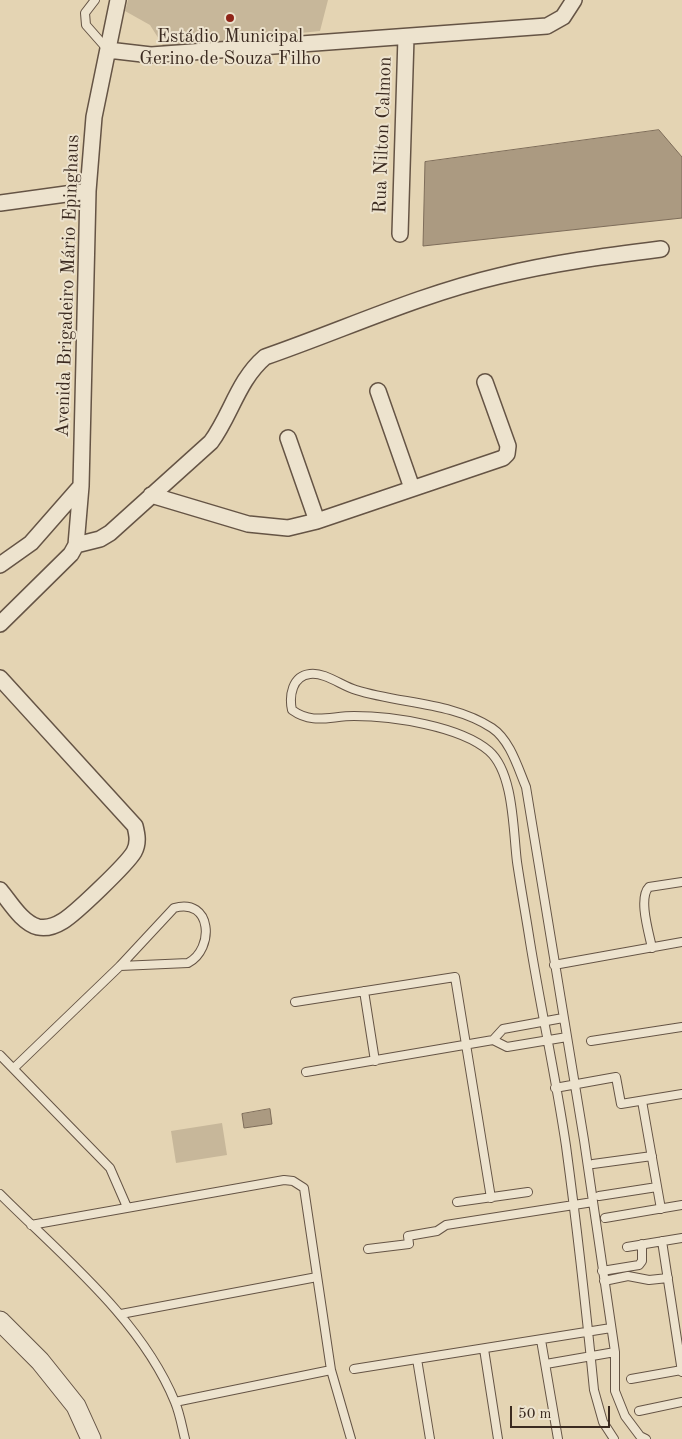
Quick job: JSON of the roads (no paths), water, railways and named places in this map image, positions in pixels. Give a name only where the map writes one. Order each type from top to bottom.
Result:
[{"type":"street","name":"Avenida Brigadeiro Mário Epinghaus","points":[[76,545],[81,486],[88,191],[94,117],[118,0]]},
{"type":"street","points":[[108,50],[151,55],[547,26],[563,17],[573,4]]},
{"type":"street","name":"Rua Nilton Calmon","points":[[400,234],[406,37]]},
{"type":"street","points":[[0,203],[88,191]]},
{"type":"street","points":[[0,624],[71,554],[76,545],[100,539],[110,533],[211,442],[222,428],[245,378],[265,358],[376,315],[498,276],[567,261],[661,249]]},
{"type":"street","points":[[150,495],[248,524],[288,528],[317,521],[504,458],[507,454],[508,446],[485,382]]},
{"type":"street","points":[[378,391],[412,488]]},
{"type":"street","points":[[288,438],[317,521]]},
{"type":"street","points":[[0,565],[31,543],[81,486]]},
{"type":"street","points":[[0,678],[135,826],[138,835],[134,852],[90,898],[64,920],[51,927],[31,925],[0,890]]},
{"type":"street","points":[[0,1321],[40,1361],[76,1406],[91,1439]]},
{"type":"lane","points":[[94,0],[85,12],[84,18],[86,25],[108,50]]},
{"type":"lane","points":[[614,1439],[603,1422],[594,1390],[573,1205],[517,862],[511,802],[503,774],[492,753],[476,741],[449,730],[406,721],[356,716],[315,720],[304,718],[292,710],[289,696],[297,680],[309,674],[322,675],[358,691],[448,709],[494,729],[512,753],[526,787],[575,1084],[615,1352],[615,1391],[625,1416],[640,1436],[646,1439]]},
{"type":"lane","points":[[652,948],[643,899],[645,890],[649,887],[682,882]]},
{"type":"lane","points":[[14,1068],[120,966],[174,908],[185,904],[200,911],[204,921],[205,933],[202,952],[198,958],[188,962],[120,966]]},
{"type":"lane","points":[[554,965],[682,942]]},
{"type":"lane","points":[[295,1002],[455,977],[491,1198]]},
{"type":"lane","points":[[364,991],[375,1061]]},
{"type":"lane","points":[[306,1072],[493,1040],[504,1028],[563,1018]]},
{"type":"lane","points":[[591,1041],[682,1027]]},
{"type":"lane","points":[[493,1040],[507,1047],[567,1037]]},
{"type":"lane","points":[[0,1055],[110,1168],[127,1207]]},
{"type":"lane","points":[[555,1088],[616,1077],[621,1104],[682,1094]]},
{"type":"lane","points":[[642,1101],[661,1209]]},
{"type":"lane","points":[[594,1164],[652,1156]]},
{"type":"lane","points":[[31,1225],[284,1180],[293,1181],[304,1188],[331,1370],[351,1439]]},
{"type":"lane","points":[[599,1196],[657,1187]]},
{"type":"lane","points":[[457,1202],[528,1192]]},
{"type":"lane","points":[[0,1194],[121,1314],[150,1357],[175,1402],[185,1439]]},
{"type":"lane","points":[[368,1249],[409,1244],[408,1236],[437,1231],[446,1225],[593,1202]]},
{"type":"lane","points":[[605,1218],[682,1205]]},
{"type":"lane","points":[[627,1247],[682,1238]]},
{"type":"lane","points":[[631,1379],[682,1371],[662,1241]]},
{"type":"lane","points":[[602,1271],[639,1265],[642,1261],[642,1244]]},
{"type":"lane","points":[[604,1281],[628,1276],[649,1280],[668,1278]]},
{"type":"lane","points":[[121,1314],[317,1277]]},
{"type":"lane","points":[[354,1369],[610,1328]]},
{"type":"lane","points":[[541,1340],[558,1439]]},
{"type":"lane","points":[[484,1349],[498,1439]]},
{"type":"lane","points":[[546,1364],[615,1352]]},
{"type":"lane","points":[[417,1359],[430,1439]]},
{"type":"lane","points":[[175,1402],[331,1370]]},
{"type":"lane","points":[[640,1411],[682,1402]]},
{"type":"place","name":"Estádio Municipal Gerino de Souza Filho","points":[[230,18]]}]
